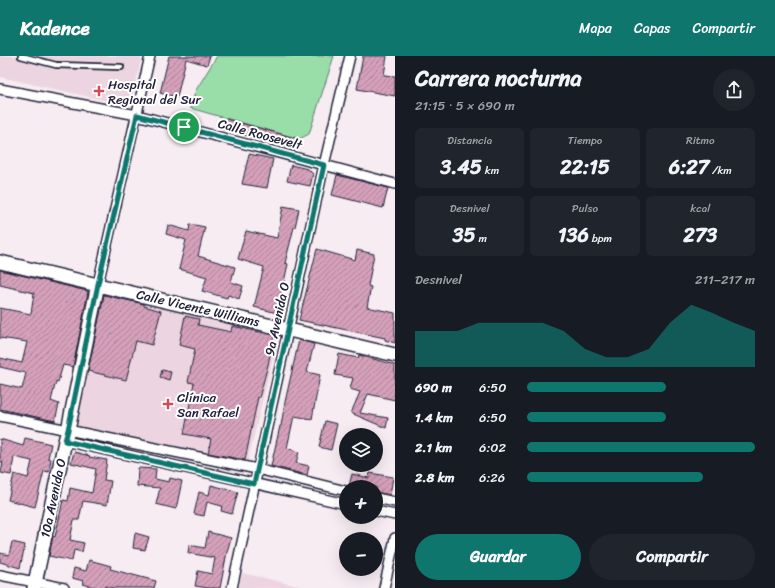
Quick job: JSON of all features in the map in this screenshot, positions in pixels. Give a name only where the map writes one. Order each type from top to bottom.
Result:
[{"type":"main road","name":"Calle Vicente Williams","points":[[0,262],[395,355]]},
{"type":"main road","name":"10a Avenida O","points":[[34,585],[98,284]]},
{"type":"street","name":"10a Avenida O","points":[[98,284],[150,56]]},
{"type":"street","name":"9a Avenida O","points":[[232,588],[324,165],[350,56]]},
{"type":"street","name":"Calle Roosevelt","points":[[0,89],[137,115],[395,184]]},
{"type":"street","points":[[0,416],[66,436],[254,484],[339,502]]},
{"type":"street","points":[[66,436],[257,469],[339,489]]},
{"type":"street","points":[[383,499],[395,502]]},
{"type":"street","points":[[383,512],[395,515]]},
{"type":"street","points":[[384,588],[395,538]]},
{"type":"street","points":[[0,575],[34,585],[64,588]]},
{"type":"lane","points":[[21,56],[56,65],[121,67]]},
{"type":"shaded area","name":"Hospital Regional del Sur","points":[[0,56],[142,56],[130,106],[0,77]]},
{"type":"shaded area","name":"Clínica San Rafael","points":[[145,302],[279,333],[247,464],[70,428],[82,369],[126,380]]},
{"type":"shaded area","points":[[242,573],[307,588],[239,588]]},
{"type":"green space","points":[[217,56],[334,56],[309,134],[299,139],[190,108],[196,90]]},
{"type":"building","points":[[169,56],[210,56],[207,65],[186,59],[177,97],[160,93]]},
{"type":"building","points":[[363,56],[387,56],[384,75],[395,76],[395,96],[357,89]]},
{"type":"building","points":[[226,119],[299,139],[296,149],[223,129]]},
{"type":"building","points":[[249,154],[273,159],[267,188],[242,184]]},
{"type":"building","points":[[291,165],[308,169],[313,174],[310,186],[287,181]]},
{"type":"building","points":[[337,175],[388,188],[383,208],[332,195]]},
{"type":"building","points":[[283,206],[299,209],[285,263],[288,264],[277,313],[254,307],[264,267],[238,259],[246,231],[277,238]]},
{"type":"building","points":[[190,224],[205,227],[198,256],[235,267],[231,282],[243,286],[239,299],[228,295],[227,298],[202,291],[207,277],[179,269],[186,240],[166,234],[168,225],[189,231]]},
{"type":"building","points":[[317,249],[355,260],[357,250],[374,254],[368,286],[371,287],[367,307],[395,313],[395,343],[385,340],[385,338],[299,320]]},
{"type":"building","points":[[0,270],[88,292],[73,367],[63,365],[58,382],[56,381],[51,401],[59,404],[55,421],[0,409],[0,384],[22,389],[26,373],[0,367],[0,358],[22,363],[27,342],[0,338],[0,308],[31,314],[34,293],[0,285]]},
{"type":"building","points":[[104,295],[144,304],[144,306],[161,311],[152,345],[136,341],[126,380],[88,371]]},
{"type":"building","points":[[185,316],[199,319],[198,325],[231,332],[232,326],[274,335],[268,365],[259,398],[258,397],[245,460],[208,453],[211,439],[184,434],[194,383],[188,382],[195,349],[179,345]]},
{"type":"building","points":[[299,340],[314,344],[307,372],[320,375],[312,419],[294,416],[287,448],[299,452],[296,463],[309,466],[307,475],[271,466]]},
{"type":"building","points":[[339,354],[358,358],[359,355],[395,365],[395,400],[368,394],[360,413],[388,418],[386,428],[351,413],[360,392],[350,389],[353,378],[335,375]]},
{"type":"building","points":[[162,370],[171,372],[169,380],[160,377]]},
{"type":"building","points":[[325,421],[337,424],[331,450],[319,447]]},
{"type":"building","points":[[25,438],[51,444],[48,458],[51,459],[49,472],[44,471],[35,507],[8,500],[14,474],[28,478],[32,461],[14,457],[11,475],[1,473],[3,462],[0,462],[0,439],[23,446]]},
{"type":"building","points":[[74,452],[90,456],[89,457],[107,460],[104,480],[111,481],[107,505],[83,501],[79,520],[74,520],[70,540],[84,543],[82,552],[74,550],[72,561],[49,556],[53,536],[55,537],[63,500],[68,501],[70,488],[92,493],[96,469],[71,463]]},
{"type":"building","points":[[138,468],[156,469],[155,479],[169,482],[170,478],[182,481],[176,509],[156,504],[160,488],[137,486]]},
{"type":"building","points":[[370,473],[393,477],[390,495],[383,494],[383,480],[350,480],[352,474],[369,478]]},
{"type":"building","points":[[211,485],[238,492],[232,514],[221,511],[222,506],[207,502],[204,516],[194,514],[199,492],[209,495]]},
{"type":"building","points":[[208,532],[231,538],[220,588],[195,586],[198,571],[212,574],[215,558],[188,553],[189,545],[205,548]]},
{"type":"building","points":[[135,533],[149,537],[145,550],[133,548]]},
{"type":"building","points":[[12,542],[25,545],[20,568],[0,562],[0,553],[9,555]]},
{"type":"building","points":[[89,560],[111,566],[110,569],[156,581],[154,588],[113,588],[106,586],[105,588],[98,588],[83,584],[84,581],[72,578],[74,568],[86,571]]},
{"type":"place","name":"Hospital Regional del Sur","points":[[99,91]]},
{"type":"place","name":"Clínica San Rafael","points":[[168,404]]},
{"type":"route","points":[[137,115],[184,127],[324,165],[254,484],[65,441],[98,284],[137,115]]}]
